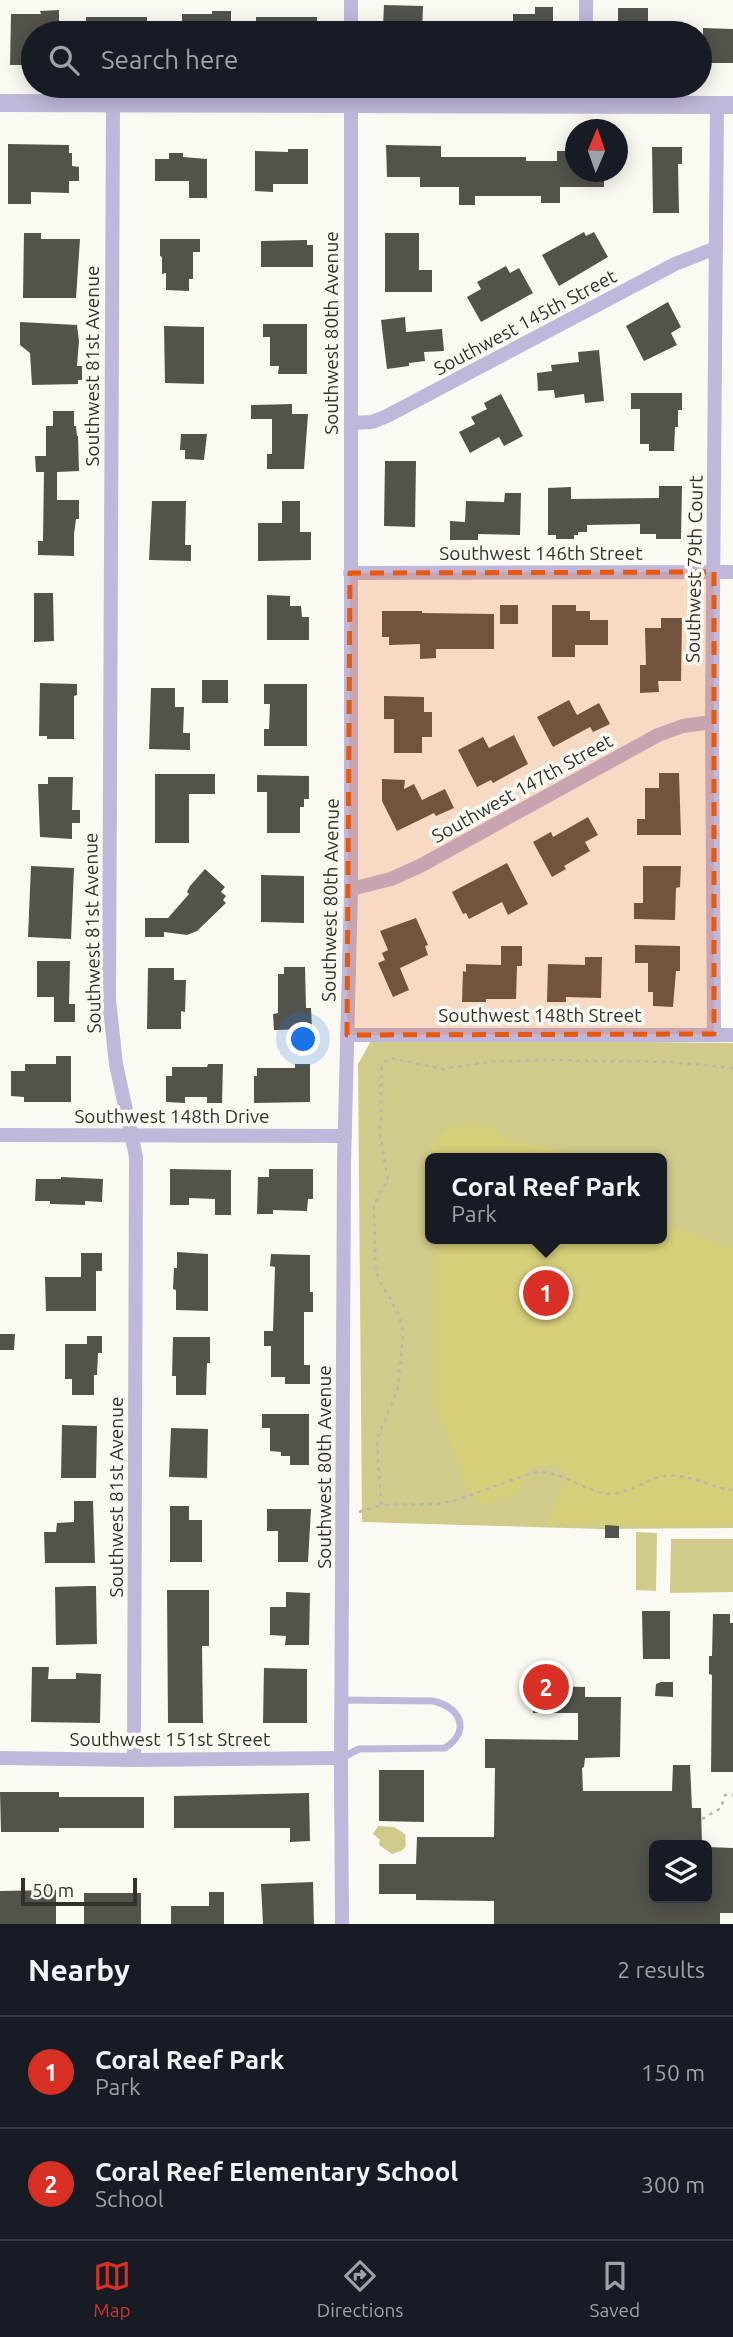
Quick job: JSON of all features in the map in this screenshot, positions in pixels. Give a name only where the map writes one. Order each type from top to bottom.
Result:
[{"type":"street","points":[[351,0],[351,21]]},
{"type":"street","points":[[586,0],[586,21]]},
{"type":"street","name":"Southwest 80th Avenue","points":[[342,1924],[345,1136],[351,889],[350,98]]},
{"type":"street","points":[[586,98],[586,105]]},
{"type":"street","points":[[0,103],[725,105]]},
{"type":"street","name":"Southwest 81st Avenue","points":[[113,103],[109,1009],[116,1064],[136,1157],[134,1760]]},
{"type":"street","name":"Southwest 79th Court","points":[[713,1034],[712,722],[716,248],[725,105]]},
{"type":"street","name":"Southwest 145th Street","points":[[351,423],[372,422],[387,416],[675,264],[716,248]]},
{"type":"street","name":"Southwest 146th Street","points":[[350,573],[733,572]]},
{"type":"street","name":"Southwest 147th Street","points":[[351,889],[391,879],[420,866],[658,736],[683,726],[712,722]]},
{"type":"street","name":"Southwest 148th Street","points":[[347,1035],[733,1035]]},
{"type":"street","name":"Southwest 148th Drive","points":[[0,1135],[345,1136]]},
{"type":"street","name":"Southwest 151st Street","points":[[0,1758],[341,1758]]},
{"type":"lane","points":[[341,1758],[359,1749],[445,1748],[453,1743],[460,1728],[458,1716],[452,1708],[443,1703],[342,1700]]},
{"type":"path","points":[[381,1505],[377,1439],[398,1388],[403,1340],[400,1319],[380,1283],[376,1270],[374,1205],[388,1180],[379,1130],[381,1070],[385,1061],[391,1058],[442,1069],[496,1060],[669,1062],[733,1069]]},
{"type":"path","points":[[359,1512],[381,1505],[437,1504],[456,1500],[532,1473],[543,1472],[561,1476],[606,1494],[670,1476],[733,1490]]},
{"type":"path","points":[[702,1819],[721,1808],[725,1795],[733,1795]]},
{"type":"highlighted area","points":[[714,572],[714,1034],[347,1035],[350,573]]},
{"type":"shaded area","points":[[372,1039],[733,1043],[733,1528],[600,1529],[362,1522],[358,1064]]},
{"type":"shaded area","points":[[453,1125],[489,1125],[504,1138],[571,1153],[427,1153],[431,1143]]},
{"type":"shaded area","points":[[667,1224],[733,1249],[733,1525],[545,1524],[568,1476],[555,1464],[530,1468],[518,1493],[480,1505],[466,1486],[435,1406],[435,1244],[667,1244]]},
{"type":"shaded area","points":[[636,1532],[657,1533],[656,1591],[636,1590]]},
{"type":"shaded area","points":[[671,1539],[733,1539],[733,1592],[670,1593]]},
{"type":"shaded area","points":[[378,1826],[394,1827],[405,1834],[406,1845],[403,1850],[392,1854],[379,1845],[380,1840],[373,1834]]},
{"type":"building","points":[[384,5],[423,6],[422,21],[383,21]]},
{"type":"building","points":[[535,7],[553,7],[553,21],[513,21],[513,14],[535,14]]},
{"type":"building","points":[[618,8],[648,8],[648,21],[618,21]]},
{"type":"building","points":[[59,10],[59,21],[21,21],[21,65],[10,65],[11,14],[41,14],[40,11]]},
{"type":"building","points":[[212,11],[231,11],[231,21],[182,21],[182,14],[212,14]]},
{"type":"building","points":[[86,17],[147,17],[147,21],[86,21]]},
{"type":"building","points":[[256,17],[317,17],[317,21],[256,21]]},
{"type":"building","points":[[712,28],[733,29],[733,63],[712,63]]},
{"type":"building","points":[[8,144],[69,145],[72,166],[79,167],[79,181],[69,181],[69,193],[31,192],[31,204],[8,204]]},
{"type":"building","points":[[386,145],[441,146],[441,157],[526,157],[526,161],[557,161],[557,151],[565,151],[565,182],[604,182],[604,187],[560,187],[560,203],[541,203],[541,196],[475,196],[475,205],[459,205],[459,187],[420,187],[420,177],[387,177]]},
{"type":"building","points":[[652,147],[682,147],[682,164],[678,164],[679,213],[653,213]]},
{"type":"building","points":[[288,149],[308,149],[308,184],[273,184],[273,192],[255,191],[255,151],[288,152]]},
{"type":"building","points":[[169,153],[183,153],[183,157],[207,159],[207,198],[189,198],[189,181],[155,181],[155,159],[169,159]]},
{"type":"building","points":[[584,232],[586,236],[594,232],[608,257],[559,286],[542,255]]},
{"type":"building","points":[[24,233],[41,233],[41,239],[80,239],[76,298],[23,298]]},
{"type":"building","points":[[385,233],[419,233],[419,270],[432,270],[432,292],[385,292]]},
{"type":"building","points":[[160,239],[200,239],[200,252],[193,252],[193,279],[189,279],[189,291],[166,290],[166,273],[162,274]]},
{"type":"building","points":[[307,240],[307,245],[313,245],[313,267],[261,267],[261,241]]},
{"type":"building","points":[[506,266],[510,273],[519,268],[533,293],[481,322],[467,297],[481,289],[477,282]]},
{"type":"building","points":[[668,302],[681,327],[671,333],[677,345],[644,361],[626,326]]},
{"type":"building","points":[[405,317],[406,332],[442,329],[444,351],[424,352],[425,361],[387,369],[381,320]]},
{"type":"building","points":[[20,322],[77,325],[77,366],[82,366],[82,380],[78,380],[78,384],[32,385],[30,353],[20,345]]},
{"type":"building","points":[[263,324],[307,324],[307,374],[278,374],[279,366],[270,366],[270,337],[263,337]]},
{"type":"building","points":[[164,326],[204,327],[204,384],[165,383]]},
{"type":"building","points":[[599,350],[604,401],[585,403],[584,394],[555,398],[554,390],[538,391],[537,373],[552,371],[551,365],[579,362],[578,352]]},
{"type":"building","points":[[631,393],[682,393],[682,410],[678,410],[674,451],[649,451],[649,444],[640,444],[640,409],[631,409]]},
{"type":"building","points":[[501,394],[523,436],[504,446],[499,437],[470,453],[459,432],[475,424],[471,417],[487,409],[484,403]]},
{"type":"building","points":[[292,404],[292,414],[308,414],[304,469],[267,469],[267,454],[272,454],[272,419],[251,419],[251,405]]},
{"type":"building","points":[[53,411],[74,411],[74,426],[78,436],[79,471],[57,472],[57,500],[79,500],[74,556],[38,555],[38,541],[43,541],[44,472],[36,472],[35,456],[46,456],[46,426],[53,426]]},
{"type":"building","points":[[181,434],[207,434],[204,460],[185,459],[185,450],[180,450]]},
{"type":"building","points":[[385,461],[416,461],[415,527],[384,526]]},
{"type":"building","points":[[659,486],[682,486],[681,539],[656,539],[656,534],[640,534],[640,524],[587,525],[587,532],[578,532],[574,539],[556,539],[556,535],[548,535],[548,488],[571,487],[571,499],[659,498]]},
{"type":"building","points":[[505,493],[521,493],[520,535],[478,534],[478,540],[450,540],[450,521],[465,522],[466,501],[504,502]]},
{"type":"building","points":[[152,501],[186,501],[185,545],[191,545],[191,561],[149,560]]},
{"type":"building","points":[[282,501],[300,501],[300,532],[311,532],[311,560],[258,561],[258,523],[282,523]]},
{"type":"building","points":[[34,593],[53,593],[54,641],[34,642]]},
{"type":"building","points":[[267,595],[290,596],[290,606],[301,606],[302,617],[309,617],[309,640],[267,640]]},
{"type":"building","points":[[500,605],[518,605],[518,624],[500,624]]},
{"type":"building","points":[[552,605],[576,605],[576,611],[590,611],[590,620],[608,620],[608,645],[575,645],[575,657],[552,657]]},
{"type":"building","points":[[382,611],[494,614],[494,649],[436,649],[436,658],[420,659],[420,644],[389,645],[389,637],[382,637]]},
{"type":"building","points":[[661,618],[682,618],[681,681],[658,681],[659,692],[640,693],[640,665],[646,665],[645,628],[661,628]]},
{"type":"building","points":[[202,680],[228,680],[228,703],[202,703]]},
{"type":"building","points":[[40,683],[77,684],[77,695],[74,696],[74,739],[47,739],[47,736],[39,736]]},
{"type":"building","points":[[264,684],[307,684],[307,746],[264,746],[264,729],[269,729],[270,704],[264,704]]},
{"type":"building","points":[[151,688],[175,688],[175,707],[184,707],[183,733],[190,733],[190,750],[149,749]]},
{"type":"building","points":[[384,696],[424,697],[424,712],[432,712],[432,737],[422,737],[422,753],[394,753],[394,719],[384,719]]},
{"type":"building","points":[[569,700],[577,715],[599,703],[610,724],[593,732],[590,727],[553,747],[537,717]]},
{"type":"building","points":[[514,735],[528,764],[493,783],[491,780],[477,787],[458,750],[483,737],[489,748]]},
{"type":"building","points":[[659,773],[679,773],[681,835],[637,835],[637,819],[645,819],[645,788],[659,788]]},
{"type":"building","points":[[155,774],[215,774],[215,794],[189,794],[189,843],[155,843]]},
{"type":"building","points":[[257,775],[309,776],[309,799],[304,799],[304,807],[300,807],[300,833],[267,833],[267,792],[257,792]]},
{"type":"building","points":[[48,777],[73,777],[72,810],[80,810],[80,823],[72,823],[72,839],[40,837],[38,784],[48,784]]},
{"type":"building","points":[[382,779],[405,780],[404,789],[414,784],[422,800],[445,789],[454,808],[436,816],[434,813],[397,831],[382,801]]},
{"type":"building","points":[[588,817],[598,835],[585,842],[590,851],[564,866],[566,869],[552,877],[533,842],[551,832],[553,837]]},
{"type":"building","points":[[507,863],[528,904],[508,915],[502,902],[469,919],[466,913],[463,914],[452,892]]},
{"type":"building","points":[[31,866],[74,868],[71,939],[28,937]]},
{"type":"building","points":[[643,866],[681,866],[680,887],[676,888],[675,920],[634,919],[634,903],[643,903]]},
{"type":"building","points":[[205,869],[225,887],[221,892],[226,896],[223,900],[226,903],[197,931],[187,935],[164,932],[164,937],[145,937],[145,918],[168,918],[189,894],[187,892],[190,886]]},
{"type":"building","points":[[261,875],[304,876],[304,923],[261,922]]},
{"type":"building","points":[[416,918],[428,945],[425,946],[428,955],[400,968],[409,990],[393,997],[378,963],[385,960],[382,953],[388,950],[380,931]]},
{"type":"building","points":[[635,945],[680,946],[680,971],[676,971],[673,1007],[653,1006],[653,992],[648,992],[648,963],[635,963]]},
{"type":"building","points":[[501,946],[522,946],[522,966],[517,966],[516,999],[462,1002],[463,971],[466,972],[466,964],[501,965]]},
{"type":"building","points":[[585,957],[602,957],[601,998],[566,997],[566,1002],[547,1002],[548,964],[585,965]]},
{"type":"building","points":[[37,961],[70,961],[69,1004],[75,1004],[75,1022],[54,1022],[54,997],[37,997]]},
{"type":"building","points":[[284,967],[305,967],[306,1008],[311,1008],[312,1029],[274,1030],[273,1014],[278,1013],[278,974],[284,974]]},
{"type":"building","points":[[148,968],[174,968],[174,980],[186,980],[185,1012],[181,1011],[181,1029],[147,1029]]},
{"type":"building","points":[[56,1056],[71,1056],[71,1102],[24,1102],[24,1097],[11,1096],[11,1071],[25,1071],[25,1064],[56,1064]]},
{"type":"building","points":[[208,1064],[223,1064],[222,1103],[207,1103],[207,1097],[185,1097],[185,1103],[166,1102],[166,1076],[172,1076],[172,1067],[207,1067]]},
{"type":"building","points":[[295,1064],[310,1064],[310,1102],[254,1103],[254,1076],[257,1076],[257,1068],[295,1068]]},
{"type":"building","points":[[170,1169],[231,1170],[231,1215],[215,1215],[215,1199],[189,1198],[189,1205],[170,1205]]},
{"type":"building","points":[[269,1169],[313,1169],[313,1199],[308,1199],[307,1211],[273,1210],[273,1214],[257,1214],[258,1177],[269,1177]]},
{"type":"building","points":[[36,1179],[103,1179],[102,1202],[85,1201],[85,1205],[35,1201]]},
{"type":"building","points":[[177,1252],[208,1254],[208,1311],[176,1310],[176,1290],[173,1289]]},
{"type":"building","points":[[81,1253],[102,1253],[102,1271],[96,1271],[96,1311],[46,1311],[45,1277],[81,1277]]},
{"type":"building","points":[[271,1254],[310,1255],[313,1312],[304,1312],[304,1365],[310,1365],[310,1384],[285,1384],[285,1377],[271,1377],[271,1346],[264,1346],[264,1331],[273,1331],[275,1267],[270,1266]]},
{"type":"building","points":[[0,1334],[15,1334],[14,1350],[0,1350]]},
{"type":"building","points":[[87,1336],[102,1336],[102,1353],[98,1353],[97,1375],[94,1375],[94,1395],[72,1395],[72,1379],[65,1379],[65,1344],[87,1344]]},
{"type":"building","points":[[173,1337],[210,1337],[206,1395],[176,1395],[176,1376],[172,1376]]},
{"type":"building","points":[[262,1414],[309,1414],[309,1465],[290,1465],[290,1456],[281,1456],[281,1452],[270,1451],[270,1428],[262,1428]]},
{"type":"building","points":[[62,1425],[97,1426],[96,1478],[61,1478]]},
{"type":"building","points":[[171,1428],[208,1429],[207,1478],[169,1477]]},
{"type":"building","points":[[74,1501],[93,1501],[95,1563],[45,1563],[44,1532],[56,1532],[57,1523],[74,1522]]},
{"type":"building","points":[[170,1506],[189,1506],[189,1520],[202,1520],[202,1562],[170,1562]]},
{"type":"building","points":[[267,1509],[311,1509],[308,1562],[278,1562],[278,1531],[267,1531]]},
{"type":"building","points":[[605,1525],[619,1526],[619,1538],[605,1538]]},
{"type":"building","points":[[96,1586],[97,1644],[56,1645],[55,1587]]},
{"type":"building","points":[[167,1590],[209,1590],[209,1646],[202,1646],[203,1723],[168,1723]]},
{"type":"building","points":[[286,1592],[310,1593],[309,1645],[285,1645],[286,1636],[270,1635],[270,1607],[286,1607]]},
{"type":"building","points":[[642,1611],[670,1611],[670,1659],[643,1659]]},
{"type":"building","points":[[713,1614],[730,1614],[730,1623],[733,1623],[733,1772],[711,1772],[712,1675],[709,1674],[709,1656],[712,1656]]},
{"type":"building","points":[[32,1667],[49,1667],[48,1679],[76,1679],[76,1673],[101,1674],[100,1723],[31,1722]]},
{"type":"building","points":[[264,1668],[307,1669],[307,1723],[263,1723]]},
{"type":"building","points":[[673,1682],[673,1697],[655,1696],[656,1684]]},
{"type":"building","points":[[533,1686],[585,1687],[585,1697],[621,1697],[620,1757],[585,1758],[582,1768],[583,1791],[672,1791],[673,1765],[690,1765],[692,1808],[701,1808],[702,1840],[649,1840],[649,1903],[712,1903],[712,1847],[733,1848],[733,1913],[720,1913],[720,1924],[494,1924],[494,1901],[416,1900],[416,1894],[379,1894],[379,1864],[416,1864],[417,1837],[494,1837],[495,1768],[485,1768],[485,1739],[578,1740],[578,1713],[533,1713]]},
{"type":"building","points":[[379,1770],[424,1770],[424,1822],[379,1821]]},
{"type":"building","points":[[0,1792],[59,1792],[59,1797],[144,1797],[144,1828],[59,1828],[59,1832],[1,1832]]},
{"type":"building","points":[[309,1793],[310,1841],[290,1842],[290,1828],[174,1828],[174,1796]]},
{"type":"building","points":[[313,1882],[314,1924],[263,1924],[261,1884]]},
{"type":"building","points":[[56,1890],[56,1924],[0,1924],[0,1891]]},
{"type":"building","points":[[209,1892],[224,1892],[224,1924],[171,1924],[171,1906],[209,1906]]},
{"type":"building","points":[[84,1893],[141,1893],[141,1924],[84,1924]]},
{"type":"place","name":"Coral Reef Park","points":[[546,1293]]},
{"type":"place","name":"Coral Reef Elementary School","points":[[546,1687]]}]
